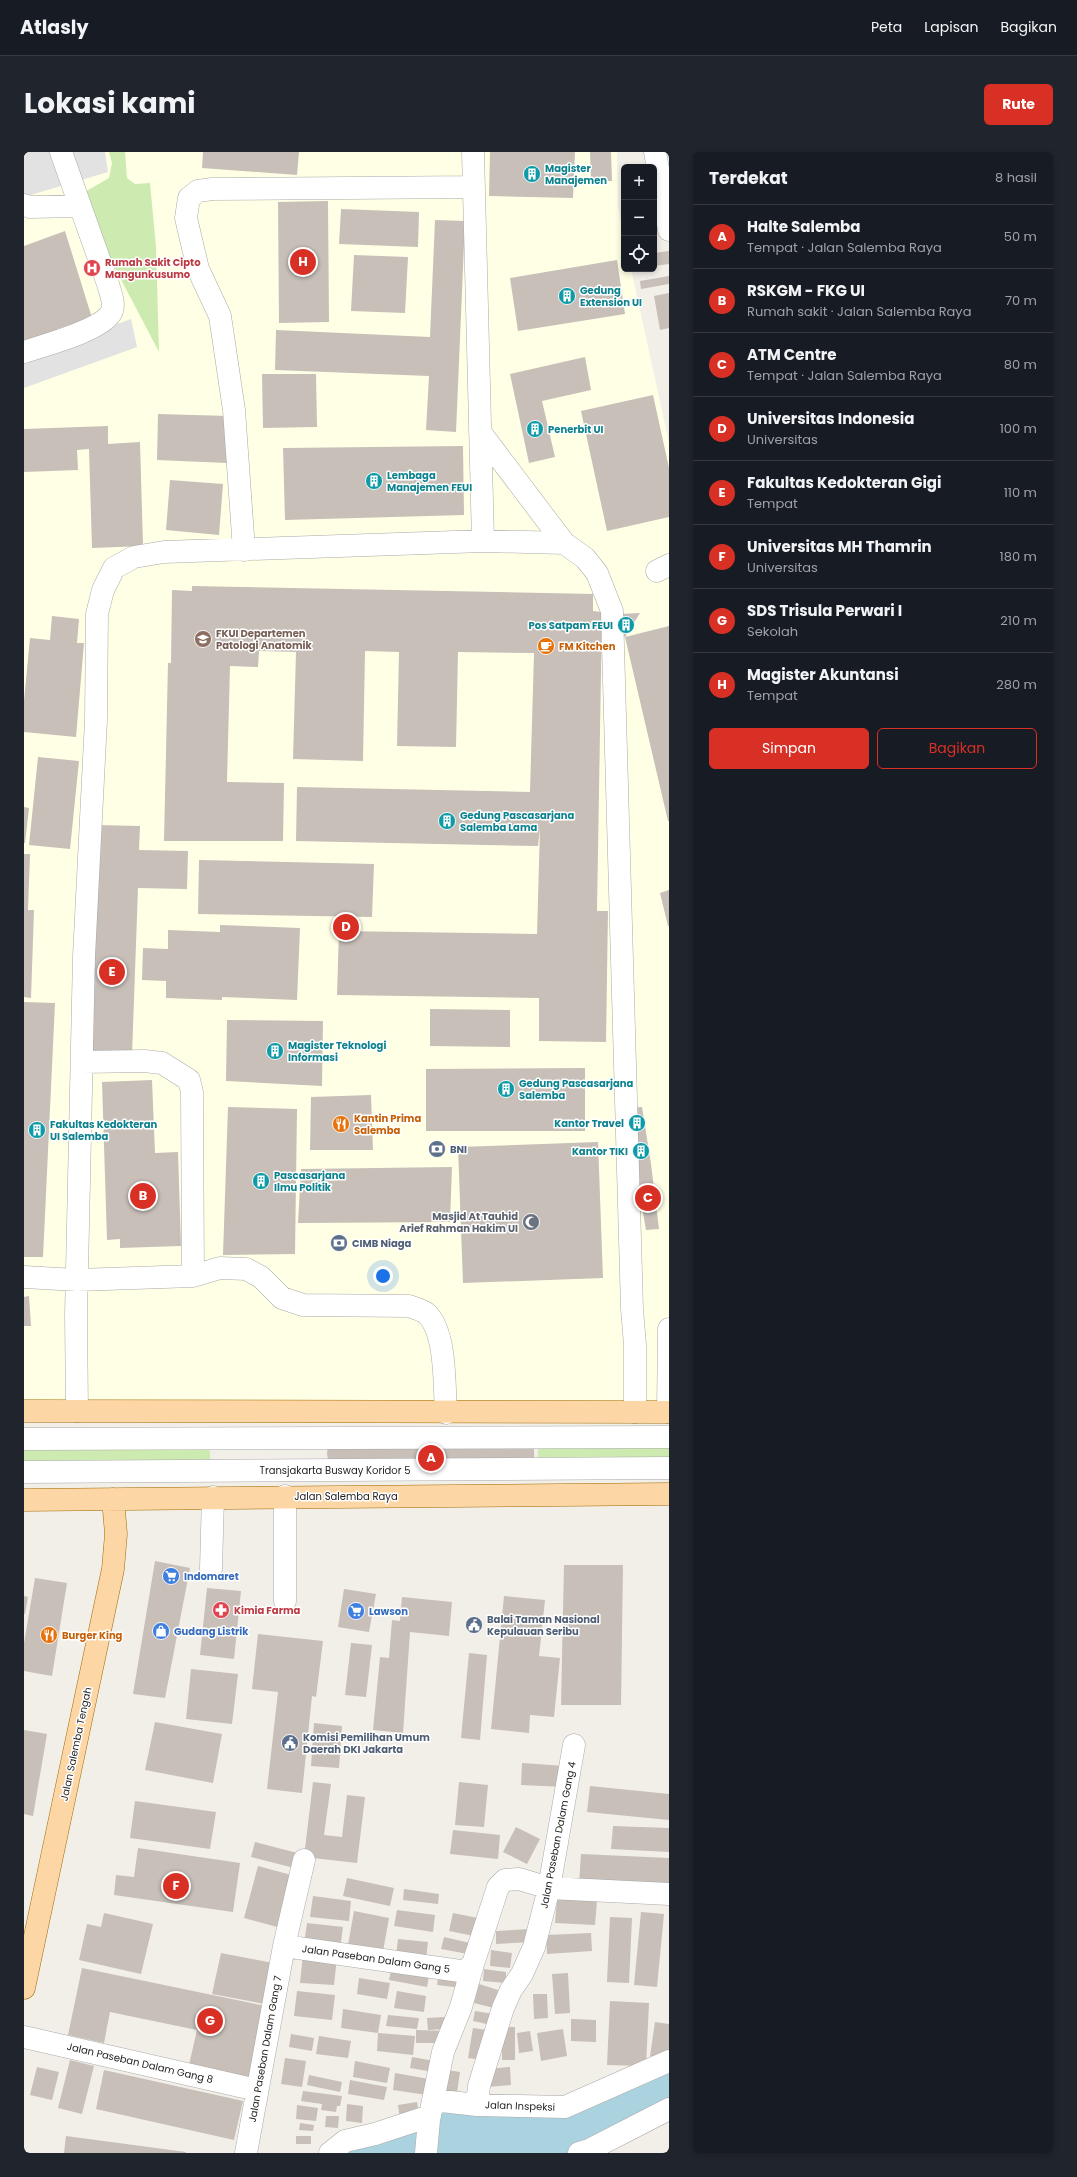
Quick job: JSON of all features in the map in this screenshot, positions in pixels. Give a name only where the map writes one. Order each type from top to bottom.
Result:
[{"type":"main road","points":[[24,1411],[446,1413],[668,1412]]},
{"type":"main road","name":"Jalan Salemba Raya","points":[[24,1500],[285,1496],[669,1494]]},
{"type":"main road","name":"Jalan Salemba Tengah","points":[[24,1988],[113,1569],[116,1534],[113,1499]]},
{"type":"street","points":[[24,352],[97,326],[112,312],[113,304],[108,284],[61,152]]},
{"type":"street","points":[[473,152],[483,541]]},
{"type":"street","points":[[655,152],[669,230]]},
{"type":"street","points":[[244,550],[234,410],[220,316],[198,269],[186,218],[189,198],[198,192],[212,188],[474,187]]},
{"type":"street","points":[[24,205],[30,207],[80,206]]},
{"type":"street","points":[[480,432],[564,543],[585,558],[597,573],[606,592],[612,611],[632,1309],[635,1345],[635,1412]]},
{"type":"street","points":[[77,1411],[77,1280],[84,956],[96,720],[97,614],[103,590],[114,568],[134,557],[164,552],[483,541],[564,543]]},
{"type":"street","points":[[82,1062],[144,1061],[162,1063],[189,1080],[192,1092],[193,1276]]},
{"type":"street","points":[[24,1277],[77,1280],[193,1276],[220,1268],[246,1269],[261,1277],[282,1298],[303,1305],[409,1306],[425,1313],[434,1323],[442,1351],[446,1413]]},
{"type":"street","points":[[668,1412],[669,1329]]},
{"type":"street","points":[[24,1439],[669,1437]]},
{"type":"street","name":"Transjakarta Busway Koridor 5","points":[[24,1472],[669,1468]]},
{"type":"street","points":[[285,1496],[285,1601]]},
{"type":"street","points":[[211,1569],[213,1497]]},
{"type":"street","name":"Jalan Paseban Dalam Gang 4","points":[[477,2104],[479,2086],[503,2008],[532,1952],[549,1888],[574,1745]]},
{"type":"street","name":"Jalan Paseban Dalam Gang 7","points":[[246,2153],[284,1946],[304,1860]]},
{"type":"street","points":[[426,2153],[431,2112],[443,2052],[461,2007],[473,1964],[498,1887],[504,1880],[519,1879],[549,1888],[669,1894]]},
{"type":"street","name":"Jalan Paseban Dalam Gang 5","points":[[284,1946],[460,1971],[466,1970],[473,1964]]},
{"type":"street","name":"Jalan Paseban Dalam Gang 8","points":[[24,2037],[257,2090]]},
{"type":"street","name":"Jalan Inspeksi","points":[[330,2153],[346,2141],[375,2134],[431,2112],[477,2104],[565,2107],[669,2061]]},
{"type":"street","points":[[579,2153],[589,2150],[669,2109]]},
{"type":"shaded area","points":[[24,152],[617,152],[618,207],[621,222],[621,272],[632,272],[669,443],[669,1410],[24,1411]]},
{"type":"shaded area","points":[[24,152],[105,152],[108,172],[24,197]]},
{"type":"shaded area","points":[[131,319],[137,347],[24,388],[24,358]]},
{"type":"green space","points":[[109,152],[125,152],[127,178],[135,184],[150,183],[156,247],[159,352],[104,247],[83,193],[109,178],[112,163]]},
{"type":"green space","points":[[539,1437],[669,1437],[669,1467],[537,1468]]},
{"type":"green space","points":[[209,1439],[211,1471],[24,1472],[24,1440]]},
{"type":"building","points":[[203,152],[299,152],[297,175],[202,168]]},
{"type":"building","name":"Magister Manajemen","points":[[490,152],[575,152],[573,198],[489,196]]},
{"type":"building","points":[[590,152],[611,152],[612,181],[591,181]]},
{"type":"building","points":[[328,201],[329,322],[279,323],[278,202]]},
{"type":"building","points":[[341,209],[419,212],[418,247],[339,244]]},
{"type":"building","points":[[435,220],[465,221],[456,432],[426,430],[429,376],[275,370],[276,330],[430,337]]},
{"type":"building","points":[[65,231],[92,318],[57,329],[60,337],[24,350],[24,246]]},
{"type":"building","points":[[669,251],[669,264],[657,266],[657,253]]},
{"type":"building","points":[[354,255],[408,257],[405,313],[351,311]]},
{"type":"building","name":"Gedung Extension UI","points":[[617,260],[625,314],[518,331],[510,278]]},
{"type":"building","points":[[669,276],[669,284],[641,289],[640,281]]},
{"type":"building","points":[[669,293],[669,328],[660,330],[654,296]]},
{"type":"building","name":"Penerbit UI","points":[[585,357],[591,390],[542,401],[555,457],[529,463],[510,374]]},
{"type":"building","points":[[262,374],[316,374],[317,427],[263,428]]},
{"type":"building","points":[[653,395],[669,468],[669,517],[607,531],[581,411]]},
{"type":"building","points":[[158,414],[229,416],[227,463],[157,460]]},
{"type":"building","points":[[108,426],[108,444],[140,442],[143,546],[92,548],[89,449],[77,450],[78,470],[24,472],[24,429]]},
{"type":"building","name":"Lembaga Manajemen FEUI","points":[[463,446],[464,515],[285,520],[283,448]]},
{"type":"building","points":[[170,480],[223,484],[219,535],[166,530]]},
{"type":"building","name":"Gedung Pascasarjana Salemba Lama","points":[[192,586],[593,594],[593,611],[602,612],[597,911],[608,911],[606,1042],[539,1041],[539,998],[337,995],[339,931],[537,934],[540,828],[538,846],[296,841],[297,787],[530,792],[534,653],[458,652],[456,747],[397,746],[399,652],[365,651],[363,761],[293,759],[296,652],[259,651],[258,667],[230,666],[227,782],[284,783],[283,841],[164,841],[168,663],[171,663],[172,590],[192,591]]},
{"type":"building","name":"Pos Satpam FEUI","points":[[640,613],[625,637],[618,634],[620,614]]},
{"type":"building","points":[[52,616],[79,619],[77,643],[84,643],[76,737],[24,732],[24,701],[30,638],[50,640]]},
{"type":"building","points":[[669,626],[669,821],[668,821],[625,637]]},
{"type":"building","points":[[38,757],[79,761],[70,849],[29,845]]},
{"type":"building","points":[[24,807],[29,808],[25,843],[24,843]]},
{"type":"building","points":[[95,825],[140,826],[139,850],[188,851],[187,889],[138,888],[132,1055],[87,1057]]},
{"type":"building","points":[[24,854],[30,854],[28,910],[34,910],[31,998],[24,997]]},
{"type":"building","points":[[199,860],[374,864],[372,917],[198,914]]},
{"type":"building","points":[[669,890],[669,926],[668,926],[660,893]]},
{"type":"building","points":[[220,925],[300,928],[297,1000],[222,997],[222,1000],[166,998],[166,981],[142,980],[143,948],[168,949],[168,930],[220,932]]},
{"type":"building","name":"Fakultas Kedokteran UI Salemba","points":[[24,1002],[55,1003],[43,1257],[24,1257]]},
{"type":"building","points":[[430,1009],[510,1010],[510,1047],[430,1046]]},
{"type":"building","name":"Magister Teknologi Informasi","points":[[227,1020],[323,1021],[322,1086],[226,1081]]},
{"type":"building","name":"Gedung Pascasarjana Salemba","points":[[585,1068],[585,1131],[426,1131],[426,1069]]},
{"type":"building","points":[[152,1080],[155,1153],[178,1152],[181,1246],[120,1248],[120,1239],[107,1240],[102,1082]]},
{"type":"building","name":"Kantin Prima Salemba","points":[[371,1095],[373,1150],[310,1150],[311,1097]]},
{"type":"building","name":"Pascasarjana Ilmu Politik","points":[[228,1107],[297,1109],[295,1254],[223,1255]]},
{"type":"building","points":[[642,1107],[659,1229],[646,1230],[635,1167],[628,1108]]},
{"type":"building","name":"Masjid At Tauhid Arief Rahman Hakim UI","points":[[598,1142],[603,1278],[463,1283],[458,1147]]},
{"type":"building","points":[[452,1167],[450,1222],[298,1223],[301,1169]]},
{"type":"building","points":[[29,1296],[31,1326],[24,1326],[24,1297]]},
{"type":"building","points":[[534,1443],[534,1463],[329,1465],[327,1454],[328,1444]]},
{"type":"building","name":"Gudang Listrik","points":[[155,1561],[190,1568],[165,1698],[133,1694]]},
{"type":"building","points":[[564,1565],[623,1565],[621,1705],[561,1705]]},
{"type":"building","points":[[35,1578],[67,1583],[52,1676],[24,1671],[24,1643]]},
{"type":"building","points":[[207,1588],[241,1591],[234,1659],[200,1655]]},
{"type":"building","name":"Lawson","points":[[344,1589],[376,1594],[369,1632],[338,1627]]},
{"type":"building","points":[[24,1596],[28,1597],[25,1614],[24,1614]]},
{"type":"building","points":[[504,1596],[545,1600],[539,1656],[560,1658],[554,1717],[530,1715],[529,1733],[491,1729]]},
{"type":"building","points":[[402,1597],[452,1602],[449,1636],[410,1632],[403,1733],[373,1730],[380,1657],[389,1658],[392,1620],[400,1621]]},
{"type":"building","name":"Komisi Pemilihan Umum Daerah DKI Jakarta","points":[[258,1634],[323,1641],[316,1697],[312,1696],[302,1793],[267,1789],[278,1692],[252,1689]]},
{"type":"building","points":[[351,1643],[372,1645],[366,1697],[345,1695]]},
{"type":"building","points":[[469,1653],[487,1655],[480,1740],[461,1738]]},
{"type":"building","points":[[191,1669],[238,1674],[232,1724],[186,1719]]},
{"type":"building","points":[[155,1722],[222,1734],[213,1783],[145,1770]]},
{"type":"building","points":[[314,1723],[342,1726],[339,1768],[311,1766]]},
{"type":"building","points":[[24,1730],[47,1734],[33,1816],[24,1814]]},
{"type":"building","points":[[522,1763],[565,1766],[564,1787],[521,1785]]},
{"type":"building","points":[[313,1782],[331,1784],[324,1835],[342,1837],[347,1795],[365,1797],[357,1863],[304,1857]]},
{"type":"building","points":[[459,1782],[488,1785],[484,1827],[455,1825]]},
{"type":"building","points":[[590,1786],[669,1794],[669,1820],[587,1812]]},
{"type":"building","points":[[135,1801],[216,1812],[210,1849],[130,1838]]},
{"type":"building","points":[[613,1826],[669,1828],[669,1852],[611,1849]]},
{"type":"building","points":[[516,1827],[540,1839],[527,1864],[503,1852]]},
{"type":"building","points":[[453,1830],[500,1835],[498,1859],[450,1854]]},
{"type":"building","points":[[255,1842],[301,1854],[298,1869],[251,1857]]},
{"type":"building","points":[[138,1848],[240,1863],[233,1912],[114,1895],[116,1875],[134,1877]]},
{"type":"building","points":[[581,1854],[669,1858],[669,1888],[579,1884]]},
{"type":"building","points":[[258,1866],[295,1876],[281,1928],[244,1918]]},
{"type":"building","points":[[347,1878],[394,1888],[390,1906],[343,1896]]},
{"type":"building","points":[[404,1889],[439,1894],[438,1904],[403,1900]]},
{"type":"building","points":[[313,1896],[351,1901],[349,1921],[310,1917]]},
{"type":"building","points":[[557,1899],[597,1901],[595,1925],[555,1923]]},
{"type":"building","points":[[397,1910],[435,1915],[433,1932],[394,1926]]},
{"type":"building","points":[[354,1911],[389,1918],[382,1957],[347,1951]]},
{"type":"building","points":[[641,1912],[664,1914],[657,1987],[634,1985]]},
{"type":"building","points":[[104,1913],[153,1924],[141,1974],[79,1960],[87,1924],[101,1927]]},
{"type":"building","points":[[453,1913],[478,1918],[474,1936],[449,1931]]},
{"type":"building","points":[[610,1917],[632,1918],[629,1983],[607,1982]]},
{"type":"building","points":[[307,1923],[343,1927],[340,1949],[304,1945]]},
{"type":"building","points":[[531,1929],[532,1942],[496,1944],[496,1931]]},
{"type":"building","points":[[591,1933],[592,1951],[547,1954],[546,1935]]},
{"type":"building","points":[[444,1937],[470,1943],[468,1954],[441,1949]]},
{"type":"building","points":[[398,1939],[428,1942],[426,1959],[396,1956]]},
{"type":"building","points":[[491,1950],[512,1953],[510,1968],[490,1966]]},
{"type":"building","points":[[221,1953],[278,1964],[270,2005],[212,1994]]},
{"type":"building","points":[[303,1954],[337,1957],[334,1985],[300,1983]]},
{"type":"building","points":[[392,1965],[430,1971],[427,1987],[389,1980]]},
{"type":"building","points":[[82,1968],[270,2007],[255,2078],[189,2065],[197,2030],[110,2012],[104,2043],[68,2035]]},
{"type":"building","points":[[484,1969],[506,1972],[506,1983],[483,1981]]},
{"type":"building","points":[[439,1972],[464,1976],[462,1988],[437,1985]]},
{"type":"building","points":[[568,1973],[570,2013],[555,2014],[552,1974]]},
{"type":"building","points":[[359,1978],[390,1983],[387,1999],[357,1994]]},
{"type":"building","points":[[479,1984],[498,1990],[494,2008],[474,2003]]},
{"type":"building","points":[[297,1991],[335,1995],[332,2020],[294,2016]]},
{"type":"building","points":[[397,1991],[426,1996],[424,2012],[394,2008]]},
{"type":"building","points":[[533,1994],[547,1994],[548,2018],[534,2019]]},
{"type":"building","points":[[610,2001],[649,2003],[646,2066],[607,2065]]},
{"type":"building","points":[[343,2009],[381,2015],[378,2033],[341,2028]]},
{"type":"building","points":[[475,2011],[493,2014],[491,2025],[473,2021]]},
{"type":"building","points":[[388,2015],[419,2018],[417,2029],[386,2026]]},
{"type":"building","points":[[445,2017],[446,2029],[428,2030],[427,2018]]},
{"type":"building","points":[[571,2019],[596,2020],[596,2042],[571,2041]]},
{"type":"building","points":[[655,2022],[669,2024],[669,2058],[650,2056]]},
{"type":"building","points":[[502,2027],[515,2027],[515,2060],[502,2060]]},
{"type":"building","points":[[473,2028],[487,2030],[482,2060],[468,2058]]},
{"type":"building","points":[[563,2029],[567,2056],[541,2061],[537,2033]]},
{"type":"building","points":[[416,2030],[446,2031],[446,2043],[416,2043]]},
{"type":"building","points":[[530,2031],[533,2051],[519,2053],[517,2033]]},
{"type":"building","points":[[378,2033],[415,2036],[413,2055],[377,2051]]},
{"type":"building","points":[[291,2034],[314,2038],[312,2051],[289,2047]]},
{"type":"building","points":[[319,2036],[351,2041],[348,2058],[316,2054]]},
{"type":"building","points":[[412,2057],[435,2061],[433,2072],[410,2068]]},
{"type":"building","points":[[285,2058],[306,2061],[302,2087],[281,2084]]},
{"type":"building","points":[[70,2060],[94,2066],[82,2114],[58,2108]]},
{"type":"building","points":[[355,2061],[390,2068],[387,2083],[353,2077]]},
{"type":"building","points":[[37,2067],[59,2072],[52,2100],[30,2095]]},
{"type":"building","points":[[510,2067],[511,2085],[488,2087],[486,2069]]},
{"type":"building","points":[[441,2069],[460,2072],[457,2093],[438,2090]]},
{"type":"building","points":[[104,2070],[243,2101],[234,2140],[96,2109]]},
{"type":"building","points":[[395,2073],[429,2079],[427,2095],[393,2090]]},
{"type":"building","points":[[309,2075],[342,2082],[340,2092],[307,2085]]},
{"type":"building","points":[[350,2080],[387,2087],[384,2100],[348,2094]]},
{"type":"building","points":[[303,2091],[342,2096],[340,2106],[337,2106],[336,2112],[321,2110],[322,2104],[301,2101]]},
{"type":"building","points":[[417,2102],[419,2116],[400,2119],[398,2105]]},
{"type":"building","points":[[347,2104],[363,2106],[362,2123],[346,2121]]},
{"type":"building","points":[[297,2105],[318,2108],[316,2121],[296,2119]]},
{"type":"building","points":[[326,2116],[339,2116],[338,2128],[325,2127]]},
{"type":"building","points":[[300,2123],[314,2125],[313,2131],[299,2130]]},
{"type":"building","points":[[66,2136],[186,2152],[186,2153],[64,2153]]},
{"type":"building","points":[[296,2136],[311,2136],[311,2144],[296,2144]]},
{"type":"waterway","points":[[366,2153],[417,2130],[562,2140],[669,2090]]},
{"type":"place","name":"Magister Manajemen","points":[[532,174]]},
{"type":"place","name":"Magister Akuntansi","points":[[303,262]]},
{"type":"place","name":"Rumah Sakit Cipto Mangunkusumo","points":[[92,268]]},
{"type":"place","name":"Gedung Extension UI","points":[[567,296]]},
{"type":"place","name":"Penerbit UI","points":[[535,429]]},
{"type":"place","name":"Lembaga Manajemen FEUI","points":[[374,481]]},
{"type":"place","name":"Pos Satpam FEUI","points":[[626,625]]},
{"type":"place","name":"FKUI Departemen Patologi Anatomik","points":[[203,639]]},
{"type":"place","name":"FM Kitchen","points":[[546,646]]},
{"type":"place","name":"Gedung Pascasarjana Salemba Lama","points":[[447,821]]},
{"type":"place","name":"Universitas Indonesia","points":[[346,927]]},
{"type":"place","name":"Fakultas Kedokteran Gigi","points":[[112,972]]},
{"type":"place","name":"Magister Teknologi Informasi","points":[[275,1051]]},
{"type":"place","name":"Gedung Pascasarjana Salemba","points":[[506,1089]]},
{"type":"place","name":"Kantor Travel","points":[[637,1123]]},
{"type":"place","name":"Kantin Prima Salemba","points":[[341,1124]]},
{"type":"place","name":"Fakultas Kedokteran UI Salemba","points":[[37,1130]]},
{"type":"place","name":"BNI","points":[[437,1149]]},
{"type":"place","name":"Kantor TIKI","points":[[641,1151]]},
{"type":"place","name":"Pascasarjana Ilmu Politik","points":[[261,1181]]},
{"type":"place","name":"RSKGM - FKG UI","points":[[143,1196]]},
{"type":"place","name":"ATM Centre","points":[[648,1198]]},
{"type":"place","name":"Masjid At Tauhid Arief Rahman Hakim UI","points":[[531,1222]]},
{"type":"place","name":"CIMB Niaga","points":[[339,1243]]},
{"type":"place","name":"Halte Salemba","points":[[431,1458]]},
{"type":"place","name":"Indomaret","points":[[171,1576]]},
{"type":"place","name":"Kimia Farma","points":[[221,1610]]},
{"type":"place","name":"Lawson","points":[[356,1611]]},
{"type":"place","name":"Balai Taman Nasional Kepulauan Seribu","points":[[474,1625]]},
{"type":"place","name":"Gudang Listrik","points":[[161,1631]]},
{"type":"place","name":"Burger King","points":[[49,1635]]},
{"type":"place","name":"Komisi Pemilihan Umum Daerah DKI Jakarta","points":[[290,1743]]},
{"type":"place","name":"Universitas MH Thamrin","points":[[176,1886]]},
{"type":"place","name":"SDS Trisula Perwari I","points":[[210,2021]]}]
